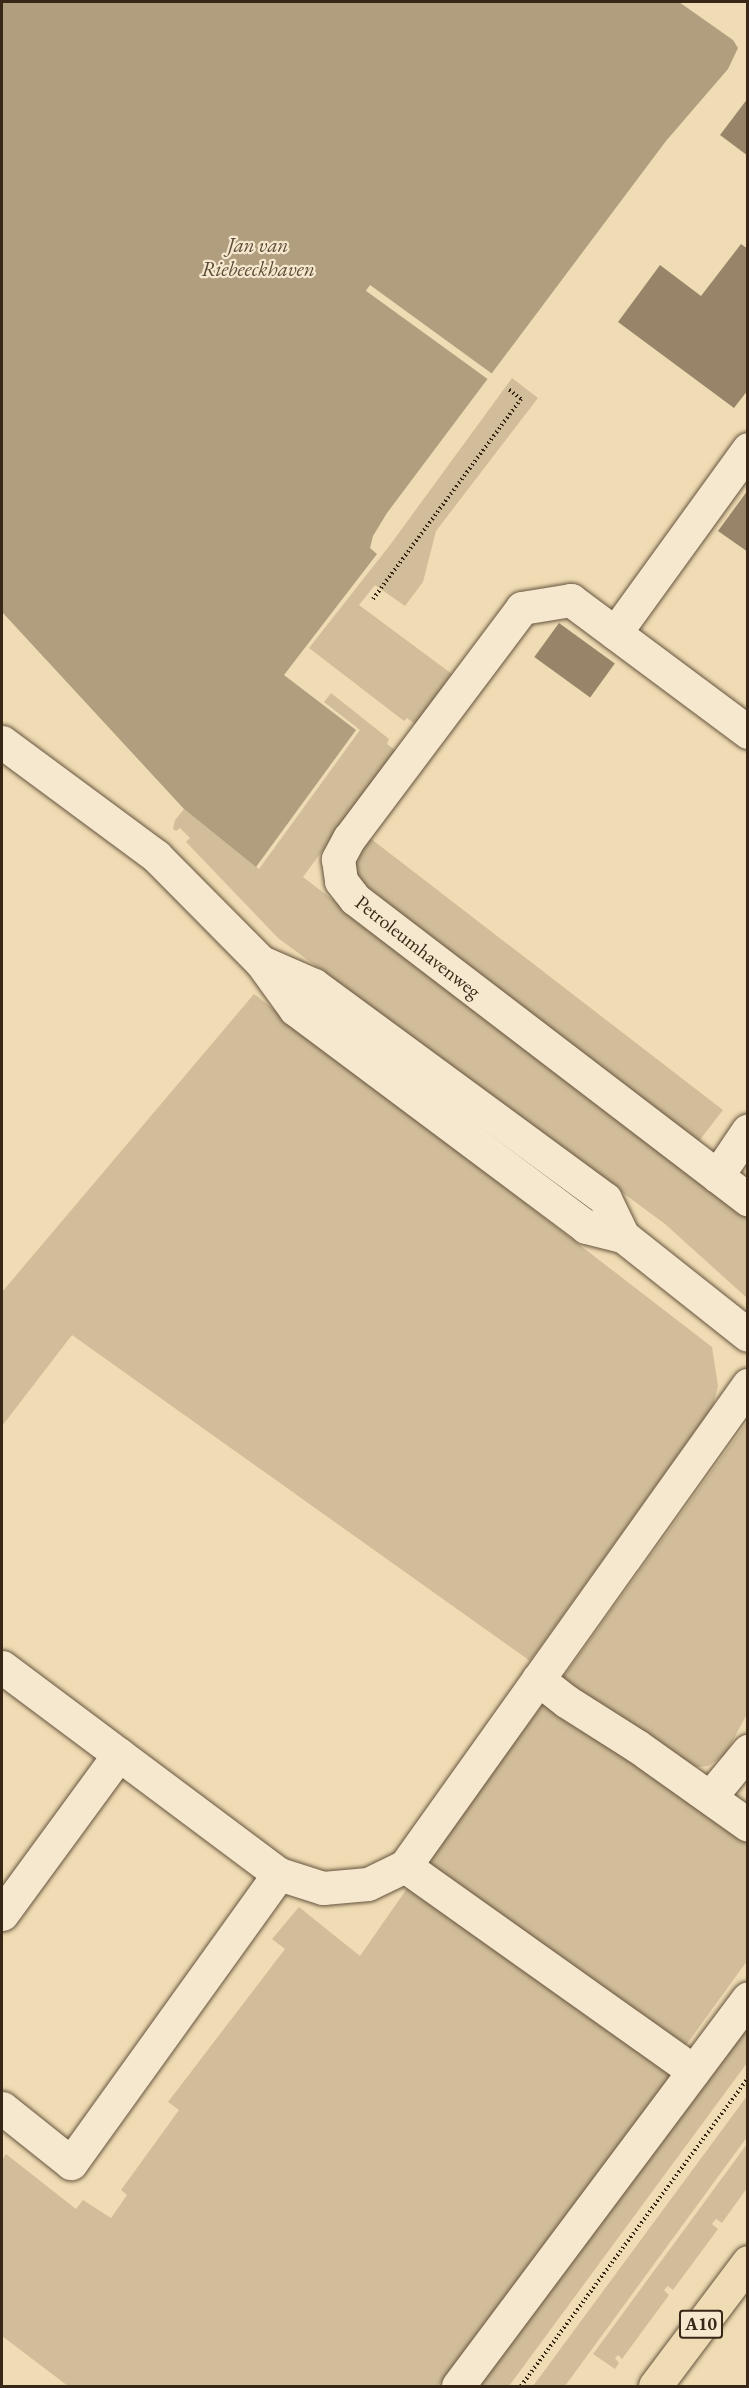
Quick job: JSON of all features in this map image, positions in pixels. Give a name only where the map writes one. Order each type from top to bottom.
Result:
[{"type":"highway","name":"A10","points":[[656,2386],[747,2262]]},
{"type":"street","points":[[747,449],[615,633],[747,732]]},
{"type":"street","name":"Petroleumhavenweg","points":[[615,633],[571,600],[522,608],[342,848],[338,859],[341,881],[355,899],[747,1200]]},
{"type":"street","points":[[2,742],[156,856],[261,962],[295,1009],[586,1227],[623,1236],[747,1335]]},
{"type":"street","points":[[717,1176],[747,1130]]},
{"type":"street","points":[[2,1667],[279,1874],[322,1888],[348,1888],[368,1884],[405,1866],[747,1385]]},
{"type":"street","points":[[538,1679],[566,1701],[637,1746],[747,1825]]},
{"type":"street","points":[[710,1797],[747,1751]]},
{"type":"street","points":[[2,1914],[119,1754]]},
{"type":"street","points":[[405,1866],[693,2071]]},
{"type":"street","points":[[2,2108],[71,2163],[279,1874]]},
{"type":"street","points":[[458,2386],[747,1998]]},
{"type":"path","points":[[373,599],[521,399],[508,389]]},
{"type":"path","points":[[521,2386],[747,2078]]},
{"type":"shaded area","points":[[512,378],[538,398],[436,531],[423,582],[405,606],[375,585],[359,605],[452,674],[415,724],[407,718],[404,721],[309,648],[390,545]]},
{"type":"shaded area","points":[[331,693],[389,739],[387,744],[396,751],[303,877],[747,1216],[747,1298],[665,1224],[278,938],[186,842],[190,838],[180,828],[176,831],[173,829],[175,820],[184,809],[259,869],[360,730],[324,702]]},
{"type":"shaded area","points":[[370,838],[723,1110],[699,1141],[363,887],[354,869],[355,854]]},
{"type":"shaded area","points":[[254,994],[712,1347],[718,1386],[713,1406],[530,1661],[72,1335],[2,1426],[2,1292]]},
{"type":"shaded area","points":[[747,1422],[747,1714],[725,1755],[708,1766],[699,1767],[690,1765],[556,1687]]},
{"type":"shaded area","points":[[548,1697],[747,1837],[747,1961],[681,2052],[421,1869]]},
{"type":"shaded area","points":[[408,1887],[673,2076],[438,2386],[68,2386],[2,2336],[2,2160],[6,2154],[76,2209],[83,2200],[111,2218],[127,2195],[121,2190],[179,2110],[168,2102],[285,1949],[272,1939],[299,1907],[360,1956]]},
{"type":"shaded area","points":[[747,2025],[747,2063],[509,2386],[479,2386]]},
{"type":"shaded area","points":[[747,2096],[747,2137],[565,2386],[533,2386]]},
{"type":"shaded area","points":[[747,2144],[747,2188],[722,2223],[716,2219],[712,2224],[718,2229],[673,2290],[668,2286],[664,2290],[669,2295],[622,2359],[618,2355],[615,2358],[619,2363],[615,2369],[593,2354]]},
{"type":"water","name":"Jan van Riebeeckhaven","points":[[2,2],[679,2],[733,40],[738,48],[728,69],[666,141],[387,513],[373,536],[370,548],[377,554],[284,675],[356,730],[256,867],[184,809],[2,612]]},
{"type":"pier","points":[[370,285],[494,375],[490,381],[366,291]]},
{"type":"building","points":[[748,98],[748,156],[720,135]]},
{"type":"building","points":[[741,244],[748,249],[748,390],[734,408],[618,322],[660,265],[701,296]]},
{"type":"building","points":[[748,490],[748,552],[718,531]]},
{"type":"building","points":[[559,623],[615,664],[590,698],[534,657]]}]
